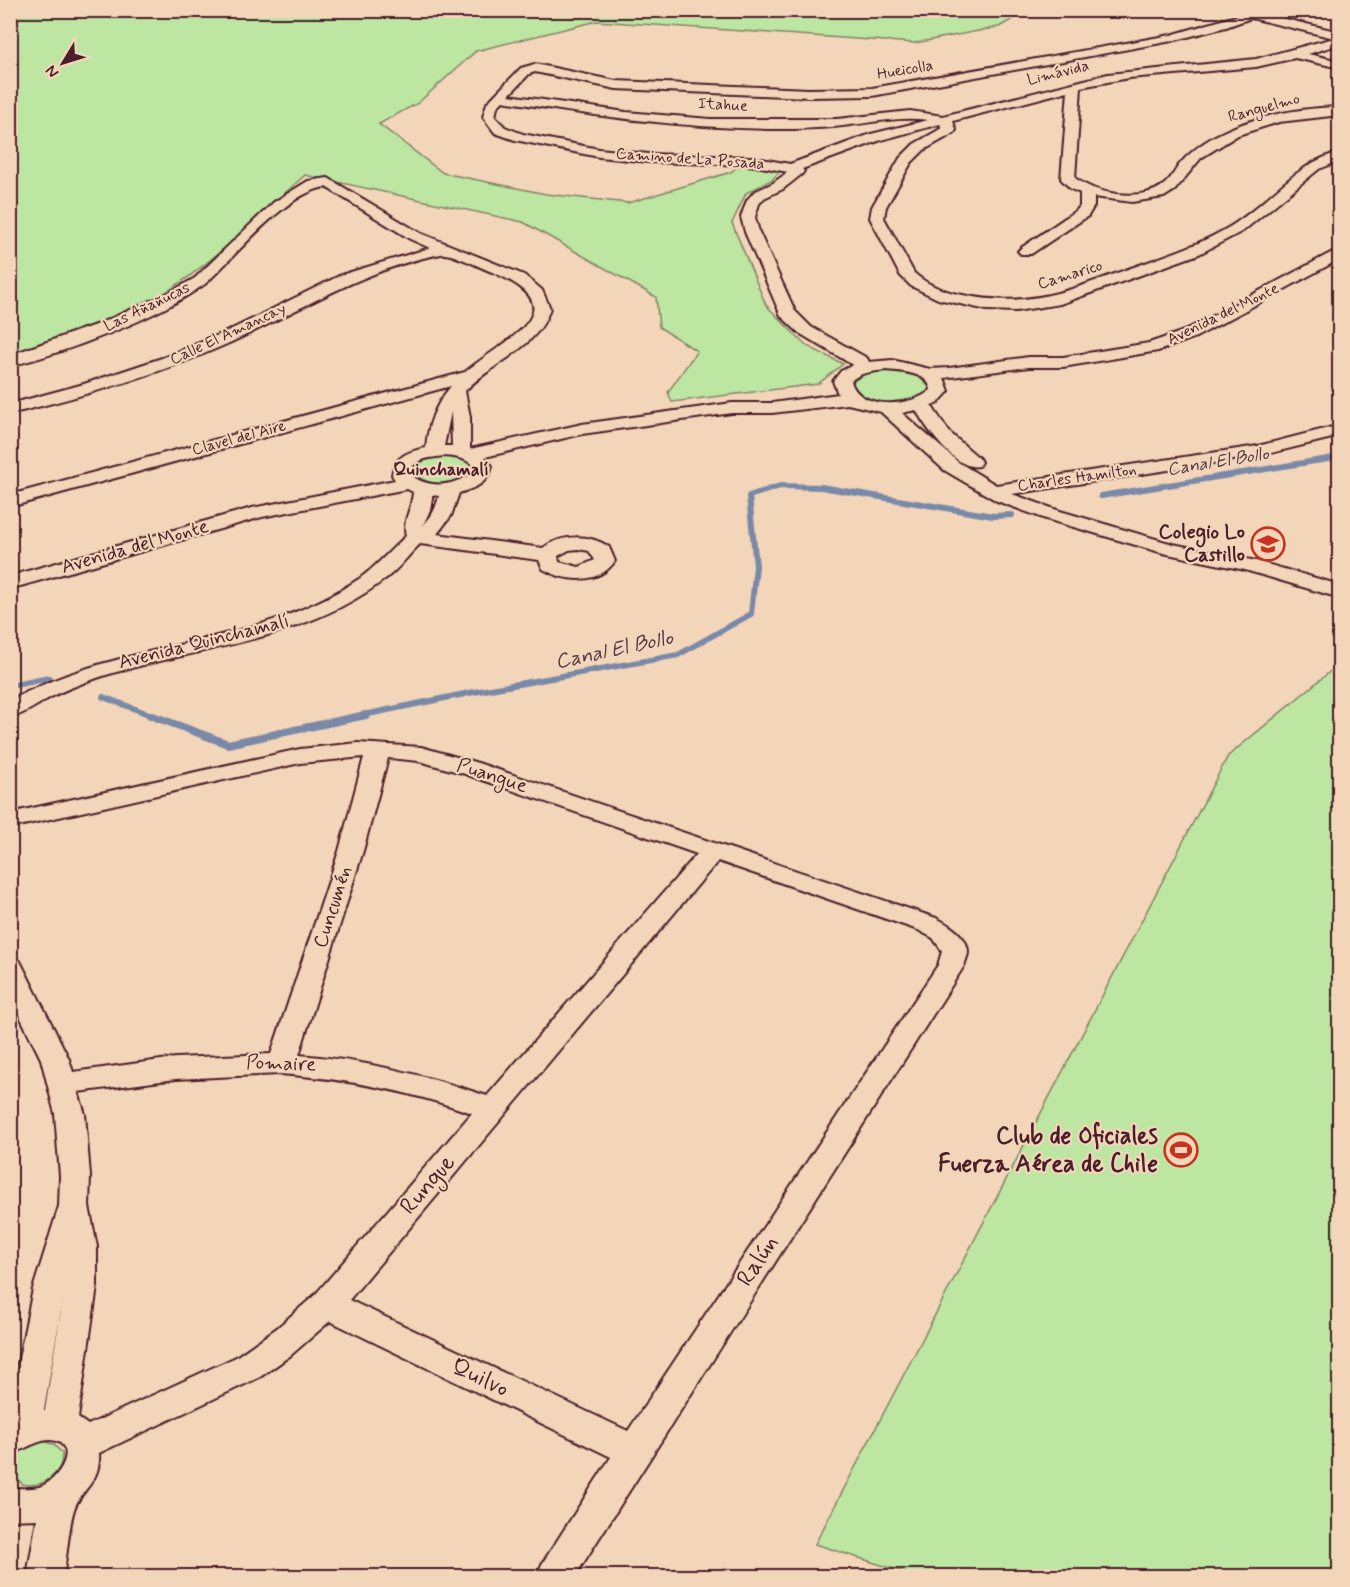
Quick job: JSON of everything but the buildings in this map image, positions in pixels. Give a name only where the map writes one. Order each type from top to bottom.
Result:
[{"type":"street","points":[[1242,12],[1340,38]]},
{"type":"street","name":"Hueicolla","points":[[559,72],[616,85],[767,91],[872,92],[1164,40],[1214,28],[1242,12]]},
{"type":"street","name":"Limávida","points":[[791,168],[859,142],[1075,85],[1113,77],[1256,63],[1295,54],[1340,38]]},
{"type":"street","points":[[1295,54],[1340,65]]},
{"type":"street","name":"Camino de La Posada","points":[[559,72],[541,68],[527,70],[491,106],[489,117],[500,130],[599,153],[649,158],[751,161],[797,171],[778,186],[759,195],[752,204],[748,217],[752,232],[783,299],[787,313],[797,324],[859,361],[863,368]]},
{"type":"street","points":[[1026,251],[1080,216],[1086,209],[1087,191],[1071,183],[1068,177],[1075,85]]},
{"type":"street","name":"Itahue","points":[[501,97],[630,115],[754,124],[827,124],[912,115],[943,120]]},
{"type":"street","name":"Ranguelmo","points":[[1087,191],[1120,197],[1156,194],[1167,189],[1200,152],[1227,135],[1287,116],[1340,111]]},
{"type":"street","name":"Camarico","points":[[943,120],[948,123],[949,130],[920,147],[905,161],[879,207],[877,218],[908,275],[916,283],[944,296],[987,305],[1016,306],[1054,301],[1194,251],[1238,228],[1314,166],[1340,156]]},
{"type":"street","name":"Las Añañucas","points":[[10,361],[80,339],[173,296],[199,281],[270,212],[313,183],[333,184],[399,228],[442,249]]},
{"type":"street","points":[[1086,209],[1151,208],[1176,200]]},
{"type":"street","points":[[435,451],[439,416],[463,384],[529,334],[539,320],[542,307],[538,294],[519,278],[442,249]]},
{"type":"street","name":"Calle El Amancay","points":[[10,409],[87,388],[176,359],[238,332],[338,282],[380,266],[442,249]]},
{"type":"street","name":"Avenida del Monte","points":[[940,387],[1036,370],[1063,362],[1125,353],[1179,339],[1291,281],[1340,252]]},
{"type":"street","points":[[548,555],[416,537],[412,526],[422,506],[411,481],[407,461],[435,451],[472,457],[617,426],[732,408],[772,408],[846,391],[863,403],[886,408],[922,404],[934,399],[940,387],[936,380],[927,374],[892,365],[843,338],[783,299]]},
{"type":"street","name":"Avenida del Monte","points":[[927,374],[1029,362],[1063,362]]},
{"type":"street","points":[[846,391],[847,375],[863,368],[892,365]]},
{"type":"street","points":[[411,481],[450,488],[476,480],[483,470],[472,457],[461,417],[463,384]]},
{"type":"street","name":"Clavel del Aire","points":[[10,501],[463,384]]},
{"type":"street","points":[[922,404],[930,421],[952,446],[981,469],[1013,487],[1064,506],[1180,539],[1228,560]]},
{"type":"street","points":[[886,408],[951,466],[991,491],[1025,506],[1170,549],[1228,560],[1340,592]]},
{"type":"street","name":"Charles Hamilton","points":[[991,491],[1259,451],[1301,442],[1340,430]]},
{"type":"street","name":"Avenida del Monte","points":[[10,583],[259,512],[411,481]]},
{"type":"street","name":"Avenida Quinchamalí","points":[[10,711],[63,682],[104,667],[245,636],[304,616],[340,600],[372,579],[398,558],[416,537],[437,523],[448,500],[450,488]]},
{"type":"street","name":"Puangue","points":[[10,821],[280,760],[338,751],[378,750],[421,754],[714,850],[927,924],[942,932],[952,944]]},
{"type":"street","name":"Cuncumén","points":[[282,1062],[351,850],[378,750]]},
{"type":"street","name":"Rungue","points":[[17,1435],[49,1425],[71,1435],[248,1367],[295,1334],[326,1304],[714,850]]},
{"type":"street","name":"Ralún","points":[[555,1576],[634,1451],[951,966],[955,957],[952,944]]},
{"type":"street","points":[[10,967],[45,1036],[63,1084],[70,1114],[74,1147],[74,1206],[81,1247],[81,1287],[71,1435],[84,1457],[81,1471],[73,1484],[59,1496],[43,1503],[26,1506],[10,1504]]},
{"type":"street","name":"Pomaire","points":[[63,1084],[170,1068],[282,1062],[337,1067],[389,1076],[460,1096],[494,1109]]},
{"type":"street","points":[[17,1435],[48,1289],[62,1237],[74,1206]]},
{"type":"street","name":"Quilvo","points":[[326,1304],[634,1451]]},
{"type":"street","points":[[45,1576],[59,1496]]},
{"type":"green space","points":[[11,11],[1027,11],[999,27],[915,43],[597,21],[476,51],[418,103],[379,124],[443,173],[546,194],[628,203],[731,172],[739,165],[780,171],[773,179],[746,193],[732,223],[766,305],[805,345],[843,364],[818,384],[672,402],[668,392],[697,351],[659,327],[656,297],[523,222],[305,175],[225,248],[160,296],[106,322],[11,353]]},
{"type":"green space","points":[[891,370],[919,377],[929,387],[929,391],[907,403],[887,404],[870,400],[852,387],[853,382],[864,374]]},
{"type":"green space","points":[[443,456],[466,460],[472,465],[471,473],[452,483],[429,482],[416,475],[415,468],[421,462]]},
{"type":"green space","name":"Club de Oficiales Fuerza Aérea de Chile","points":[[1339,664],[1339,1576],[916,1576],[815,1544],[1228,756]]},
{"type":"green space","points":[[45,1442],[53,1444],[62,1453],[59,1468],[50,1479],[44,1482],[22,1484],[13,1473],[15,1460],[27,1448]]},
{"type":"waterway","name":"Canal El Bollo","points":[[1101,496],[1340,457]]},
{"type":"waterway","name":"Canal El Bollo","points":[[359,716],[474,692],[678,655],[751,614],[756,566],[749,496],[780,486],[821,487],[993,516],[1012,515]]},
{"type":"waterway","name":"Canal El Bollo","points":[[10,686],[49,678]]},
{"type":"waterway","name":"Canal El Bollo","points":[[103,697],[154,716]]},
{"type":"waterway","name":"Canal El Bollo","points":[[150,715],[228,744],[366,715]]},
{"type":"place","name":"Colegio Lo Castillo","points":[[1268,544]]},
{"type":"place","name":"Club de Oficiales Fuerza Aérea de Chile","points":[[1181,1150]]},
{"type":"district","name":"Quinchamalí","points":[[441,470]]}]
